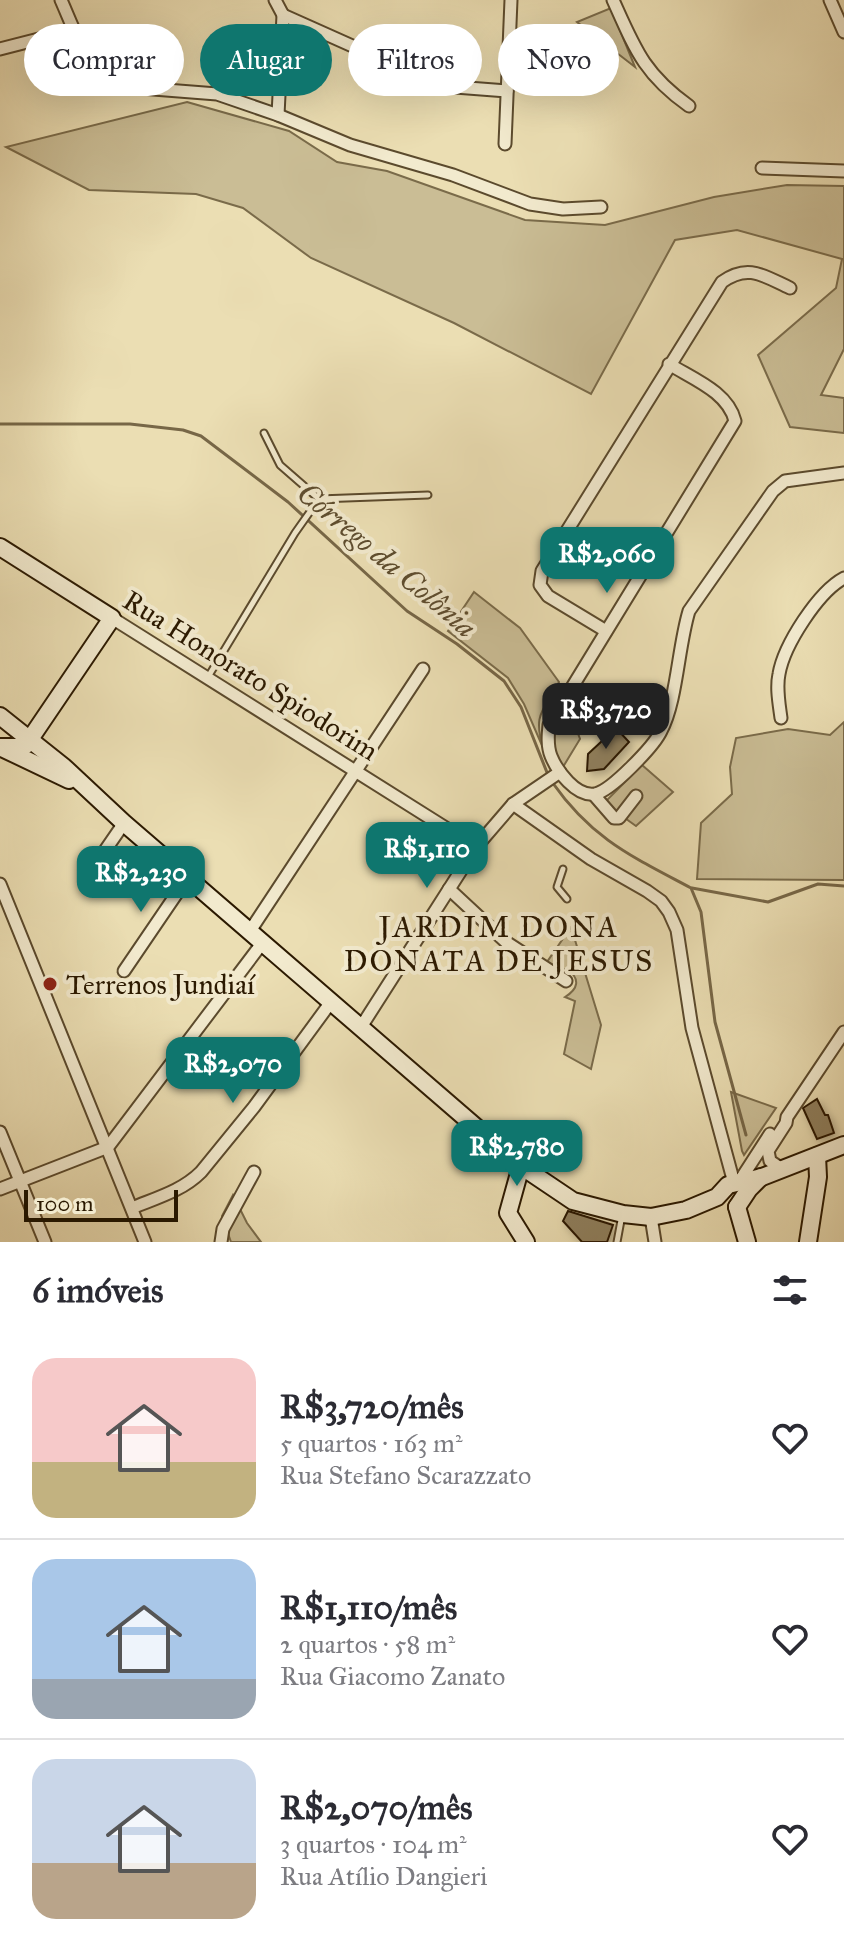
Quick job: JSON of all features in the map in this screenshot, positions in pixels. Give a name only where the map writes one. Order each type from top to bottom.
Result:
[{"type":"main road","name":"Rua Honorato Spiodorim","points":[[0,547],[112,618]]},
{"type":"main road","points":[[0,747],[20,747],[30,739],[112,618]]},
{"type":"main road","points":[[0,716],[64,767],[124,823],[521,1166],[573,1201],[623,1214],[651,1217],[686,1210],[717,1197],[737,1182],[762,1177],[844,1145]]},
{"type":"main road","points":[[0,747],[82,786]]},
{"type":"main road","points":[[808,1242],[818,1177],[817,1156]]},
{"type":"main road","points":[[521,1166],[508,1213],[526,1242]]},
{"type":"main road","points":[[737,1207],[762,1177]]},
{"type":"main road","points":[[717,1197],[728,1199],[737,1207],[747,1242]]},
{"type":"street","points":[[61,0],[71,24]]},
{"type":"street","points":[[275,0],[283,15],[278,115]]},
{"type":"street","points":[[510,24],[511,0]]},
{"type":"street","points":[[613,0],[637,55],[648,71],[667,91],[689,106]]},
{"type":"street","points":[[830,0],[844,32]]},
{"type":"street","points":[[283,15],[442,86],[498,90]]},
{"type":"street","points":[[0,49],[24,43]]},
{"type":"street","points":[[184,91],[217,94],[350,145],[453,175],[530,204],[563,209],[601,207]]},
{"type":"street","points":[[505,144],[507,96]]},
{"type":"street","points":[[762,168],[844,171]]},
{"type":"street","points":[[606,631],[548,596],[540,585],[542,571],[722,282],[733,274],[745,271],[758,273],[790,288]]},
{"type":"street","points":[[636,796],[619,818],[614,818],[594,795],[582,792],[557,774],[547,738],[549,725],[735,421],[719,395],[669,364]]},
{"type":"street","points":[[594,795],[622,775],[660,734],[667,718],[689,611],[773,491],[785,481],[844,473]]},
{"type":"street","points":[[781,718],[779,674],[786,652],[819,600],[844,578]]},
{"type":"street","name":"Rua Honorato Spiodorim","points":[[112,618],[476,847]]},
{"type":"street","points":[[0,1189],[108,1147],[256,937],[356,771],[423,669]]},
{"type":"street","points":[[361,1027],[476,847],[513,804],[557,774]]},
{"type":"street","points":[[513,804],[591,859],[647,891],[661,901],[669,912],[677,930],[692,1028],[737,1182]]},
{"type":"street","points":[[91,871],[124,823]]},
{"type":"street","points":[[124,971],[188,877]]},
{"type":"street","points":[[0,884],[145,1242]]},
{"type":"street","points":[[449,889],[506,942],[566,981]]},
{"type":"street","points":[[132,1208],[191,1182],[254,1107],[331,1002]]},
{"type":"street","points":[[787,1168],[774,1165],[768,1151],[844,1032]]},
{"type":"street","points":[[737,1182],[780,1120],[787,1117]]},
{"type":"street","points":[[0,1132],[45,1242]]},
{"type":"street","points":[[221,1242],[223,1229],[254,1172]]},
{"type":"street","points":[[651,1217],[655,1242]]},
{"type":"lane","points":[[264,433],[280,465],[319,499],[428,495]]},
{"type":"lane","points":[[207,679],[295,533],[319,499]]},
{"type":"lane","points":[[563,869],[557,887],[567,899]]},
{"type":"lane","points":[[617,1242],[623,1214]]},
{"type":"shaded area","points":[[611,8],[618,24],[580,24],[577,22]]},
{"type":"shaded area","points":[[619,28],[635,67],[619,55]]},
{"type":"shaded area","points":[[187,102],[289,131],[337,162],[387,171],[525,220],[605,225],[714,197],[787,185],[844,186],[844,349],[821,395],[844,398],[844,433],[790,427],[758,355],[836,288],[842,259],[737,230],[675,240],[591,394],[454,323],[311,258],[243,208],[196,194],[89,190],[6,147]]},
{"type":"shaded area","points":[[474,592],[520,628],[559,682],[539,721],[544,750],[524,704],[508,678],[448,631]]},
{"type":"shaded area","points":[[568,706],[580,739],[563,767],[552,743],[558,721]]},
{"type":"shaded area","points":[[844,722],[844,880],[697,879],[701,823],[732,794],[730,767],[736,738],[788,729],[830,735]]},
{"type":"shaded area","points":[[642,765],[673,792],[636,826],[604,803]]},
{"type":"shaded area","points":[[571,927],[601,1025],[591,1069],[564,1054],[575,1001],[565,997],[573,991],[576,980],[567,969],[547,962]]},
{"type":"shaded area","points":[[731,1092],[776,1108],[744,1155],[742,1151]]},
{"type":"shaded area","points":[[233,1195],[261,1242],[231,1242],[222,1216]]},
{"type":"building","points":[[616,728],[629,742],[604,769],[587,771],[588,754]]},
{"type":"building","points":[[817,1099],[825,1115],[828,1115],[834,1133],[817,1139],[803,1108]]},
{"type":"building","points":[[568,1211],[613,1225],[607,1242],[582,1242],[563,1221]]},
{"type":"waterway","name":"Córrego da Colônia","points":[[0,424],[130,424],[183,430],[201,436],[288,502],[407,611],[457,644],[504,681],[521,707],[548,775]]},
{"type":"waterway","name":"Córrego da Colônia","points":[[552,782],[567,802],[598,832],[631,855],[691,888],[701,912],[715,1022],[746,1135]]},
{"type":"waterway","points":[[692,888],[768,902],[818,884],[844,886]]},
{"type":"place","name":"Terrenos Jundiaí","points":[[50,984]]},
{"type":"district","name":"JARDIM DONA DONATA DE JESUS","points":[[499,944]]}]
